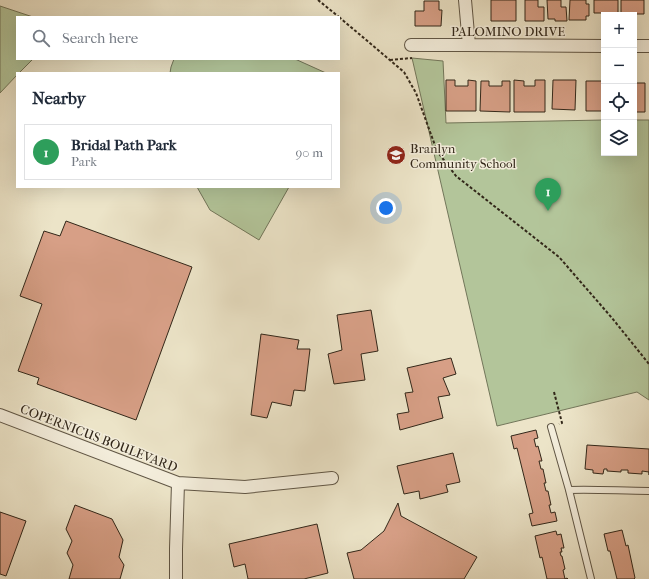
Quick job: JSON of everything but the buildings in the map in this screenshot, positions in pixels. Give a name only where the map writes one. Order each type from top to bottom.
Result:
[{"type":"street","points":[[465,0],[469,45]]},
{"type":"street","name":"PALOMINO DRIVE","points":[[411,45],[601,46]]},
{"type":"street","points":[[637,46],[649,46]]},
{"type":"street","name":"COPERNICUS BOULEVARD","points":[[0,415],[178,483],[245,487],[332,478]]},
{"type":"street","points":[[176,579],[178,483]]},
{"type":"lane","points":[[552,427],[570,490],[591,579]]},
{"type":"lane","points":[[570,490],[586,489],[649,491]]},
{"type":"path","points":[[318,0],[338,16]]},
{"type":"path","points":[[340,18],[404,72],[416,92],[436,151],[456,176],[559,257],[612,318],[649,364]]},
{"type":"path","points":[[552,427],[562,423],[554,392]]},
{"type":"green space","points":[[0,6],[30,16],[16,16],[16,60],[32,60],[20,72],[16,72],[16,76],[0,93]]},
{"type":"green space","points":[[412,58],[443,61],[446,123],[601,120],[601,156],[637,156],[637,120],[649,120],[649,400],[637,392],[497,426]]},
{"type":"green space","points":[[174,60],[297,60],[324,72],[170,72]]},
{"type":"green space","points":[[198,188],[288,188],[259,240],[210,210]]},
{"type":"place","name":"Branlyn Community School","points":[[396,155]]},
{"type":"place","name":"Bridal Path Park","points":[[548,211]]}]
